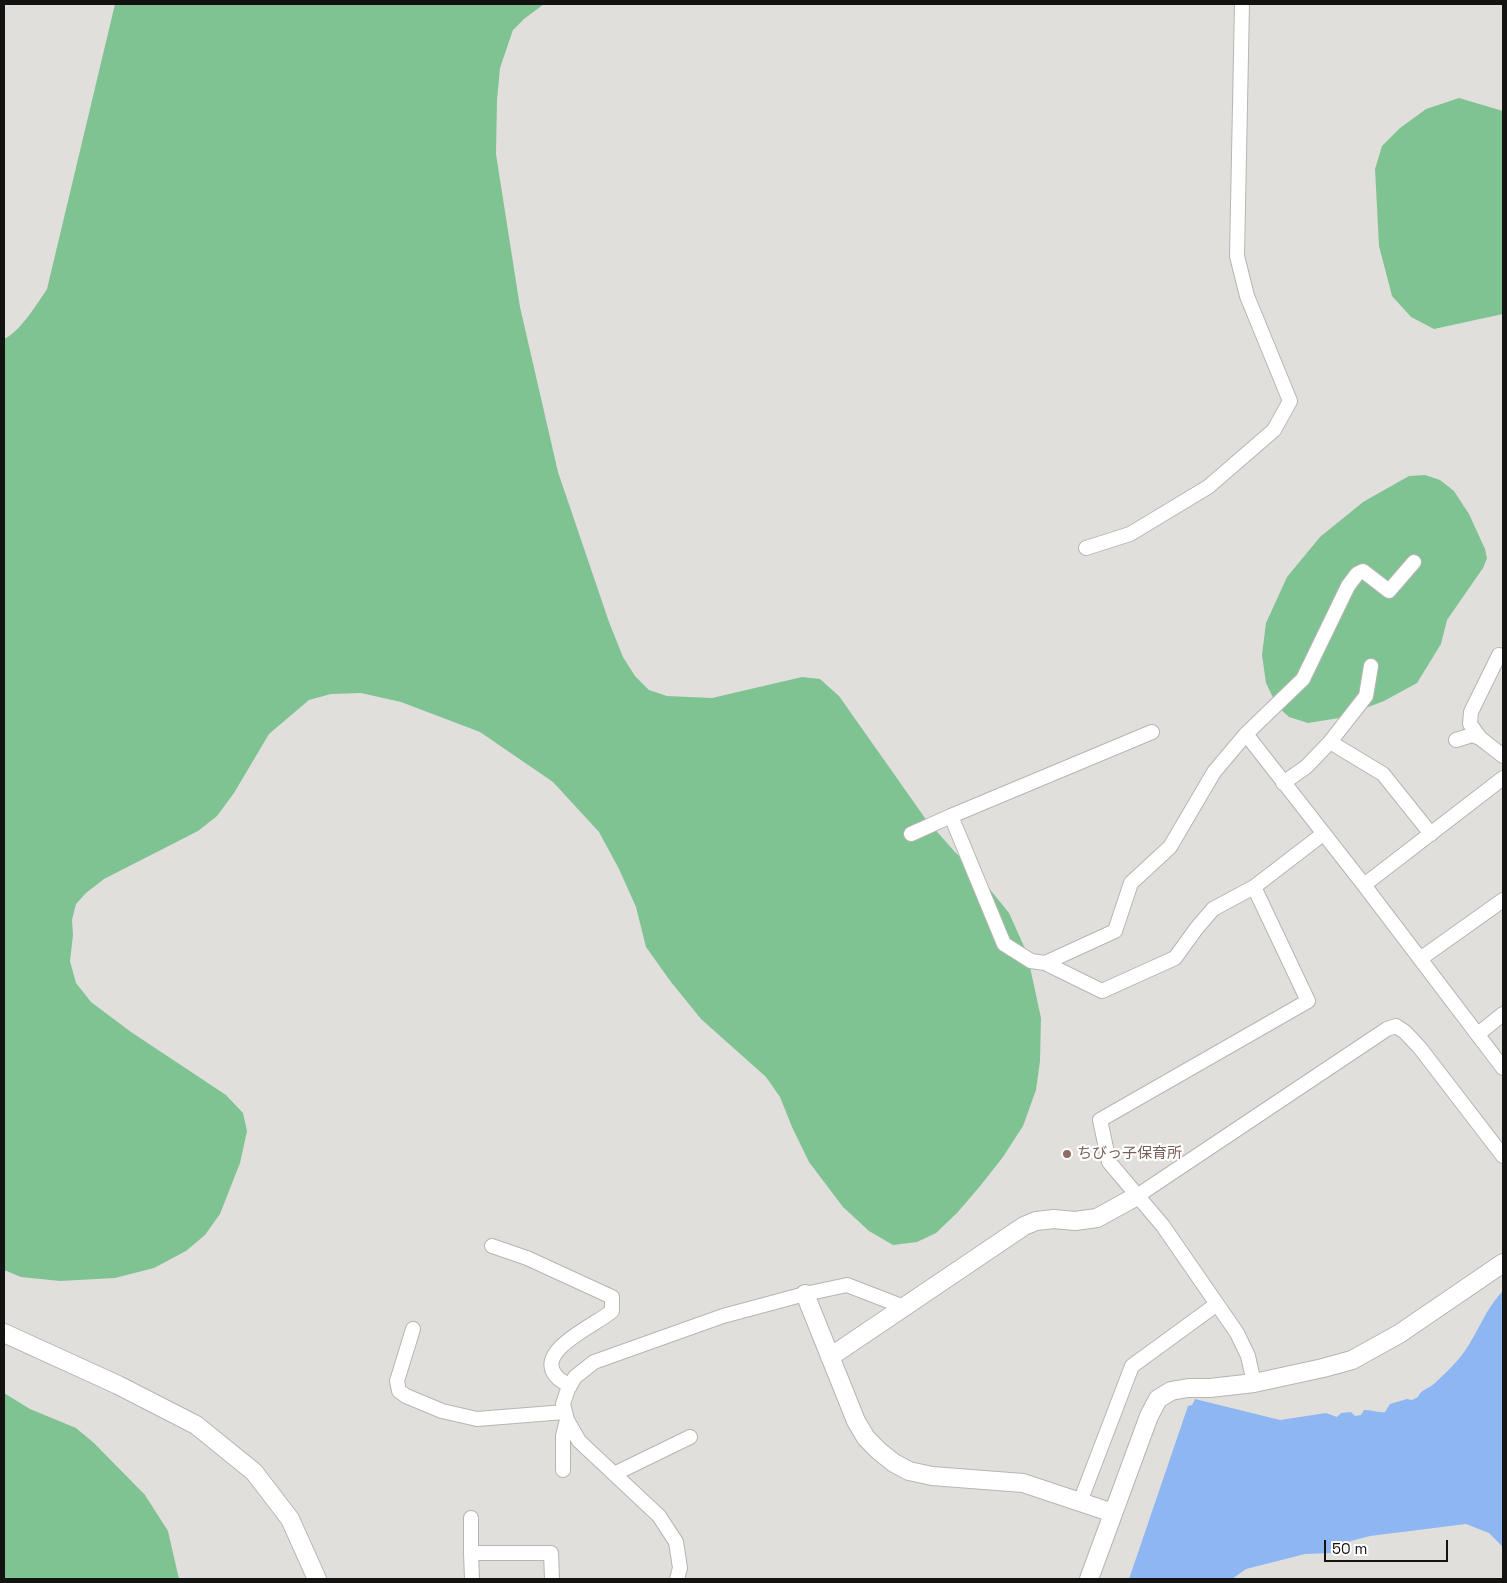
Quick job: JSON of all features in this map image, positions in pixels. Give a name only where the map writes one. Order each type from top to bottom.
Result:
[{"type":"street","points":[[1086,548],[1130,534],[1208,488],[1274,430],[1290,401],[1247,296],[1237,256],[1242,4]]},
{"type":"street","points":[[1045,962],[1115,931],[1131,883],[1170,847],[1214,772],[1246,734],[1303,679],[1348,586],[1357,574],[1363,571],[1389,591],[1414,562]]},
{"type":"street","points":[[1480,738],[1470,724],[1471,712],[1499,655]]},
{"type":"street","points":[[1284,783],[1306,767],[1330,742],[1366,696],[1371,666]]},
{"type":"street","points":[[911,834],[1152,732]]},
{"type":"street","points":[[1246,734],[1503,1068]]},
{"type":"street","points":[[1456,740],[1472,734],[1503,756]]},
{"type":"street","points":[[1330,742],[1383,774],[1431,834]]},
{"type":"street","points":[[1364,885],[1503,778]]},
{"type":"street","points":[[951,816],[1004,944],[1031,961],[1045,962],[1102,991],[1175,958],[1213,909],[1254,887],[1323,834]]},
{"type":"street","points":[[1254,887],[1308,1000],[1100,1120],[1109,1162],[1163,1226],[1237,1332],[1248,1356],[1254,1383]]},
{"type":"street","points":[[1420,959],[1503,900]]},
{"type":"street","points":[[1478,1034],[1503,1014]]},
{"type":"street","points":[[830,1356],[1024,1226],[1036,1221],[1054,1219],[1076,1221],[1097,1218],[1137,1196],[1387,1029],[1396,1026],[1406,1032],[1420,1048],[1503,1156]]},
{"type":"street","points":[[492,1246],[527,1258],[612,1297],[612,1311],[568,1340],[558,1349],[552,1360],[552,1368],[557,1377],[570,1386]]},
{"type":"street","points":[[1089,1579],[1149,1416],[1158,1399],[1171,1391],[1254,1383],[1352,1360],[1398,1334],[1503,1263]]},
{"type":"street","points":[[677,1579],[680,1568],[676,1542],[659,1516],[579,1441],[566,1416],[562,1404],[576,1378],[594,1362],[723,1316],[804,1294],[847,1285],[904,1307]]},
{"type":"street","points":[[804,1294],[856,1421],[866,1438],[894,1463],[909,1471],[932,1476],[1023,1483],[1113,1513]]},
{"type":"street","points":[[1080,1502],[1132,1366],[1218,1304]]},
{"type":"street","points":[[413,1329],[397,1381],[399,1391],[406,1396],[442,1411],[477,1419],[566,1416]]},
{"type":"street","points":[[4,1333],[118,1385],[196,1425],[254,1472],[290,1519],[317,1579]]},
{"type":"street","points":[[563,1470],[563,1436],[566,1416]]},
{"type":"street","points":[[614,1474],[690,1437]]},
{"type":"street","points":[[471,1518],[472,1579]]},
{"type":"street","points":[[471,1553],[551,1553],[552,1579]]},
{"type":"green space","points":[[115,4],[544,4],[513,30],[500,68],[497,100],[496,154],[520,307],[558,472],[609,622],[623,657],[635,676],[649,690],[667,696],[712,698],[802,677],[820,679],[839,696],[925,818],[979,876],[1009,913],[1027,953],[1041,1018],[1040,1061],[1036,1090],[1023,1126],[1003,1157],[957,1213],[936,1233],[917,1242],[893,1245],[869,1231],[843,1207],[809,1162],[780,1097],[766,1077],[701,1019],[646,947],[636,907],[619,869],[599,832],[553,782],[480,732],[401,702],[361,693],[331,694],[309,700],[269,734],[234,793],[217,816],[198,831],[104,879],[86,893],[76,904],[72,920],[73,935],[70,961],[76,983],[91,1002],[131,1032],[226,1095],[243,1113],[247,1131],[240,1163],[220,1214],[205,1235],[186,1251],[154,1268],[115,1278],[60,1281],[21,1277],[4,1270],[4,339],[22,324],[47,289]]},
{"type":"green space","points":[[1459,98],[1503,111],[1503,314],[1434,329],[1411,317],[1392,296],[1379,246],[1375,169],[1382,146],[1400,128],[1426,109]]},
{"type":"green space","points":[[1425,475],[1440,480],[1454,491],[1469,514],[1485,549],[1487,558],[1483,568],[1447,620],[1441,644],[1417,683],[1384,701],[1339,718],[1308,723],[1289,717],[1277,706],[1266,683],[1262,655],[1266,623],[1287,577],[1320,537],[1363,502],[1409,476]]},
{"type":"green space","points":[[4,1393],[30,1409],[76,1428],[94,1443],[145,1495],[168,1531],[179,1579],[4,1579]]},
{"type":"water","points":[[1503,1291],[1503,1547],[1489,1533],[1466,1524],[1370,1536],[1332,1546],[1332,1553],[1305,1554],[1246,1569],[1232,1579],[1129,1579],[1188,1406],[1192,1405],[1195,1399],[1280,1420],[1326,1413],[1337,1417],[1341,1413],[1351,1412],[1355,1416],[1361,1415],[1364,1410],[1385,1412],[1390,1404],[1418,1397],[1421,1392],[1433,1385],[1452,1367],[1464,1353],[1490,1307]]},
{"type":"place","name":"ちびっ子保育所","points":[[1067,1154]]}]
